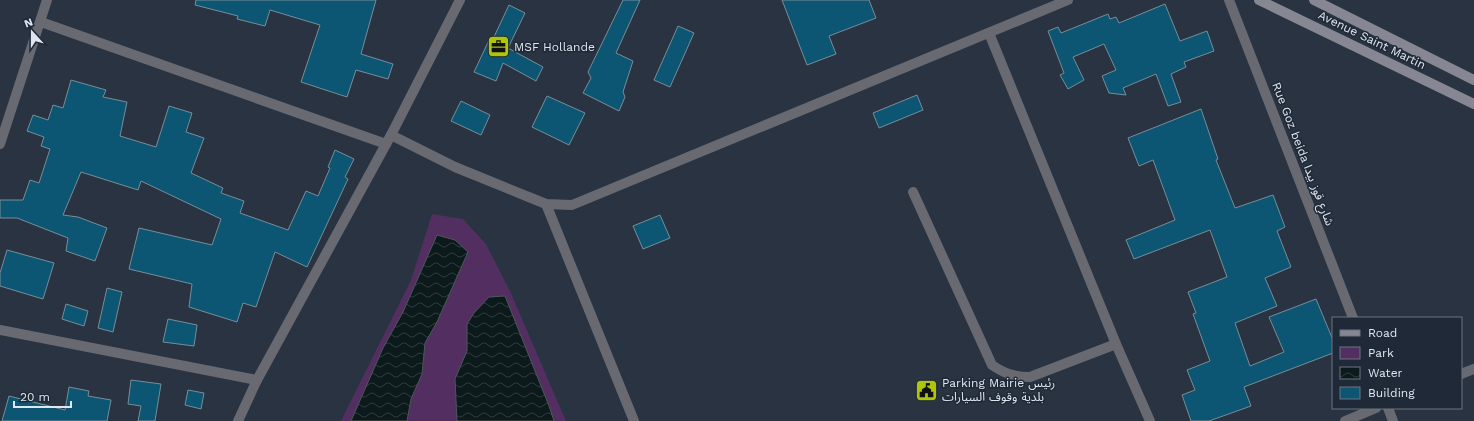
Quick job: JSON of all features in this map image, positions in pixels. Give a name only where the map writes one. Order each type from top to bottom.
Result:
[{"type":"main road","name":"Avenue Saint Martin","points":[[1259,0],[1474,104]]},
{"type":"main road","name":"Avenue Saint Martin","points":[[1314,0],[1474,80]]},
{"type":"street","points":[[0,144],[47,0]]},
{"type":"street","points":[[238,421],[257,380],[389,140],[460,0]]},
{"type":"street","points":[[41,22],[389,140],[546,204],[572,205],[1068,0]]},
{"type":"street","name":"Rue Goz beida شارع قوز بيدا","points":[[1229,0],[1353,317]]},
{"type":"street","points":[[989,33],[1116,344],[1150,421]]},
{"type":"street","points":[[913,192],[992,365],[1010,375],[1030,377],[1116,344]]},
{"type":"street","points":[[546,204],[634,421]]},
{"type":"street","points":[[0,330],[257,380]]},
{"type":"street","points":[[1462,374],[1474,369]]},
{"type":"street","points":[[1345,421],[1374,409]]},
{"type":"street","points":[[1388,409],[1393,421]]},
{"type":"green space","points":[[432,214],[463,219],[486,244],[510,291],[566,421],[341,421],[411,280]]},
{"type":"water","points":[[437,235],[455,240],[468,252],[437,322],[425,343],[422,374],[411,399],[407,421],[351,421],[383,348],[403,312]]},
{"type":"water","points":[[505,296],[554,421],[457,421],[455,379],[467,351],[467,324],[474,313],[489,297]]},
{"type":"building","points":[[196,0],[376,0],[361,54],[393,64],[388,79],[356,70],[347,97],[301,82],[320,25],[270,10],[265,26],[237,19],[238,16],[195,5]]},
{"type":"building","points":[[623,0],[640,0],[616,53],[633,61],[623,92],[625,97],[619,111],[583,93],[591,78],[588,72]]},
{"type":"building","points":[[782,0],[869,0],[876,18],[829,36],[836,54],[807,65]]},
{"type":"building","points":[[1165,4],[1180,41],[1207,31],[1214,51],[1184,62],[1186,67],[1171,74],[1181,102],[1168,106],[1156,74],[1123,88],[1126,95],[1109,93],[1102,76],[1116,70],[1104,44],[1073,57],[1084,80],[1068,89],[1060,75],[1064,73],[1048,31],[1058,27],[1061,33],[1108,14],[1110,19],[1116,17],[1119,23]]},
{"type":"building","points":[[509,5],[525,13],[508,48],[543,67],[536,81],[503,63],[496,81],[474,72],[490,38],[493,39]]},
{"type":"building","points":[[678,26],[694,33],[670,87],[654,80]]},
{"type":"building","points":[[71,80],[106,90],[103,97],[127,102],[120,136],[156,147],[169,106],[192,113],[186,132],[204,138],[191,173],[223,188],[221,193],[244,201],[240,213],[288,230],[306,191],[318,196],[330,168],[328,167],[335,150],[354,159],[345,177],[348,179],[307,267],[275,252],[256,307],[243,303],[237,322],[189,307],[192,284],[129,269],[139,228],[212,245],[221,219],[141,181],[138,190],[81,172],[63,215],[78,217],[107,228],[95,261],[66,251],[68,238],[17,218],[0,218],[0,200],[23,200],[30,180],[39,183],[50,149],[41,146],[44,137],[27,131],[33,115],[48,120],[53,105],[63,108]]},
{"type":"building","points":[[917,95],[923,110],[879,128],[873,113]]},
{"type":"building","points":[[547,96],[585,113],[569,145],[532,127]]},
{"type":"building","points":[[461,101],[490,115],[481,135],[451,121]]},
{"type":"building","points":[[1201,109],[1218,159],[1216,160],[1235,208],[1273,195],[1285,227],[1277,231],[1291,267],[1265,278],[1277,306],[1235,323],[1250,366],[1284,352],[1269,317],[1316,299],[1332,338],[1332,353],[1244,387],[1251,406],[1209,421],[1191,421],[1182,395],[1195,390],[1187,370],[1210,361],[1193,314],[1196,313],[1188,292],[1227,277],[1210,230],[1134,259],[1126,240],[1175,220],[1153,160],[1139,166],[1128,138]]},
{"type":"building","points":[[660,215],[670,238],[643,249],[633,226]]},
{"type":"building","points":[[7,250],[54,263],[43,299],[0,286],[0,273]]},
{"type":"building","points":[[107,288],[122,292],[113,332],[98,328]]},
{"type":"building","points":[[66,304],[88,311],[84,326],[62,319]]},
{"type":"building","points":[[168,319],[197,325],[194,346],[163,342]]},
{"type":"building","points":[[131,380],[161,384],[155,421],[138,421],[141,406],[128,404]]},
{"type":"building","points":[[69,387],[89,391],[88,396],[111,400],[107,421],[2,421],[9,396],[65,410]]},
{"type":"building","points":[[188,390],[204,393],[201,409],[185,405]]},
{"type":"place","name":"MSF Hollande","points":[[498,47]]},
{"type":"place","name":"Parking Mairie رئيس بلدية وقوف السيارات","points":[[927,390]]}]
